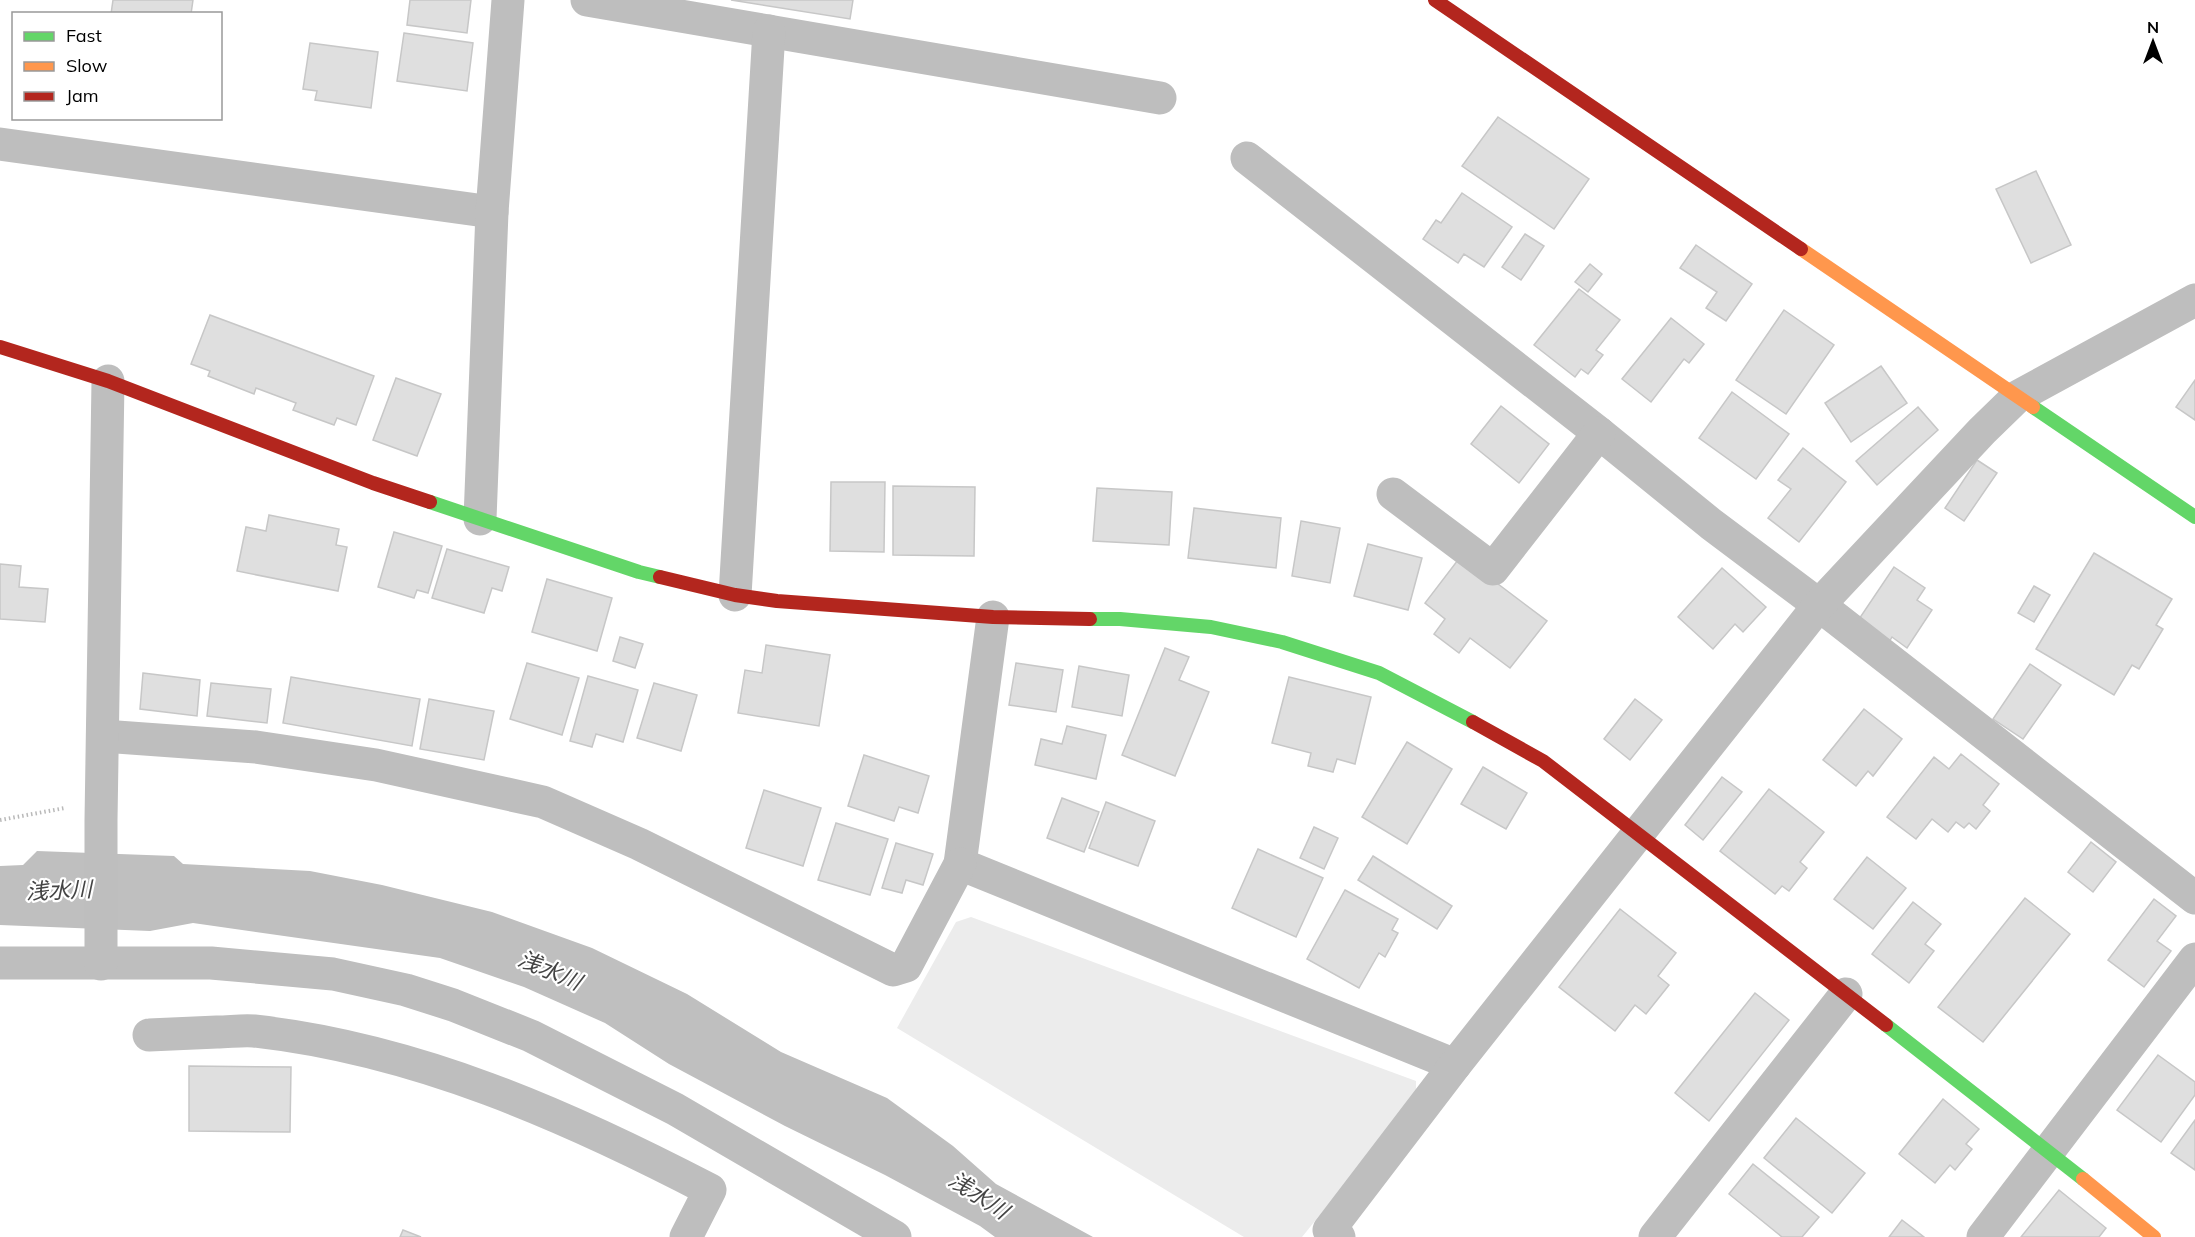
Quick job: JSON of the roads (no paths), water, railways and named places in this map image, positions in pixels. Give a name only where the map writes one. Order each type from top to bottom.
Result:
[{"type":"street","points":[[480,519],[492,212],[508,0]]},
{"type":"street","points":[[587,0],[1160,98]]},
{"type":"street","points":[[1435,0],[2195,517]]},
{"type":"street","points":[[735,595],[769,31]]},
{"type":"street","points":[[0,144],[492,212]]},
{"type":"street","points":[[1247,158],[1599,433],[1711,524],[2195,898]]},
{"type":"street","points":[[1340,1237],[1329,1230],[1455,1065],[1818,605],[2017,397],[2195,300]]},
{"type":"street","points":[[0,347],[108,381],[373,483],[639,573],[777,602],[993,617],[1120,619],[1211,627],[1282,642],[1379,673],[1463,716],[1543,761],[2050,1151],[2154,1237]]},
{"type":"street","points":[[101,954],[108,381]]},
{"type":"street","points":[[1393,494],[1493,569],[1599,433]]},
{"type":"street","points":[[103,736],[267,748],[376,765],[543,802],[639,844],[893,970],[906,966],[960,864],[993,617]]},
{"type":"street","points":[[960,864],[1455,1065]]},
{"type":"street","points":[[0,963],[101,954],[333,974],[406,990],[453,1005],[531,1036],[675,1108],[895,1237]]},
{"type":"street","points":[[1983,1237],[2195,959]]},
{"type":"street","points":[[1655,1237],[1846,994]]},
{"type":"street","points":[[149,1035],[251,1031],[336,1044],[427,1066],[488,1088],[626,1146],[710,1190],[686,1237]]},
{"type":"water","name":"浅水川","points":[[37,851],[174,856],[183,864],[310,871],[382,885],[492,912],[592,948],[687,994],[781,1052],[887,1098],[953,1146],[996,1184],[1093,1237],[995,1237],[980,1226],[885,1175],[785,1126],[669,1064],[605,1023],[524,987],[440,958],[193,923],[150,931],[0,925],[0,866],[23,865]]}]
